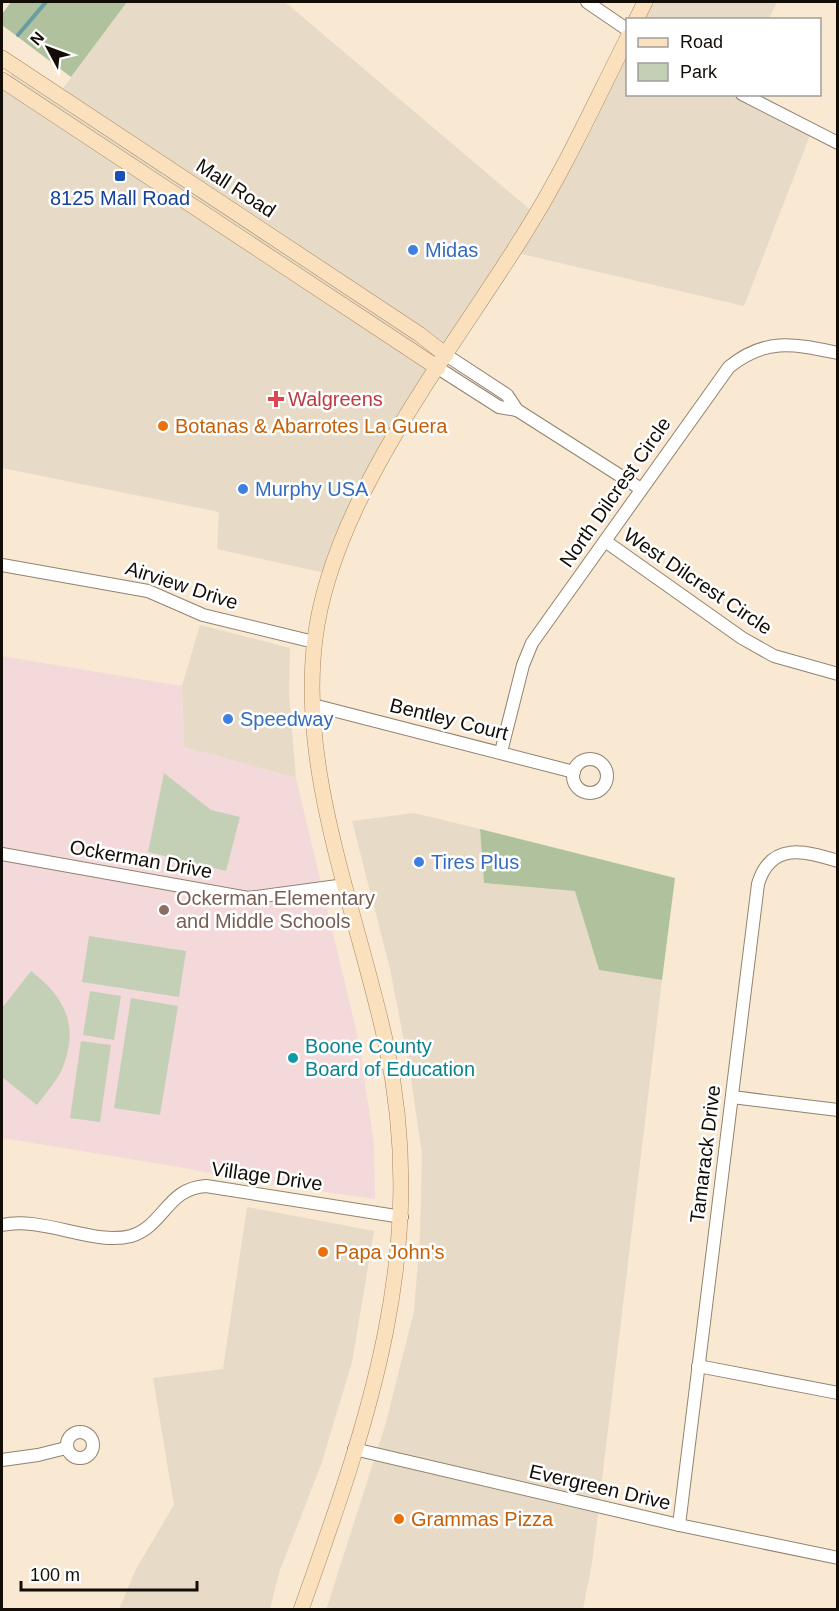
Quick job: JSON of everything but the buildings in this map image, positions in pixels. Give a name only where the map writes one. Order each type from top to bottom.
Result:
[{"type":"main road","points":[[637,18],[645,2]]},
{"type":"main road","points":[[301,1610],[373,1392],[391,1311],[402,1217],[399,1140],[393,1083],[374,994],[345,885],[318,757],[314,705],[314,642],[330,574],[357,506],[442,361],[528,228],[565,162],[626,39]]},
{"type":"main road","name":"Mall Road","points":[[2,58],[419,334],[442,361]]},
{"type":"main road","name":"Mall Road","points":[[2,81],[442,361]]},
{"type":"street","points":[[587,2],[626,29]]},
{"type":"street","points":[[746,96],[837,143]]},
{"type":"street","name":"North Dilcrest Circle","points":[[501,752],[523,665],[532,643],[718,379],[751,351],[776,344],[799,345],[837,353]]},
{"type":"street","points":[[442,361],[507,395],[517,410],[641,489]]},
{"type":"street","name":"West Dilcrest Circle","points":[[605,541],[742,638],[774,656],[837,674]]},
{"type":"street","name":"Airview Drive","points":[[2,565],[148,591],[209,617],[314,642]]},
{"type":"street","name":"Bentley Court","points":[[314,705],[574,772]]},
{"type":"street","name":"Tamarack Drive","points":[[678,1525],[760,876],[769,863],[793,851],[837,861]]},
{"type":"street","name":"Ockerman Drive","points":[[2,854],[248,898],[345,885]]},
{"type":"street","points":[[732,1097],[837,1110]]},
{"type":"street","name":"Village Drive","points":[[2,1225],[28,1223],[107,1237],[132,1235],[157,1219],[179,1193],[188,1188],[206,1186],[402,1217]]},
{"type":"street","points":[[698,1366],[837,1393]]},
{"type":"street","points":[[2,1460],[66,1448]]},
{"type":"street","name":"Evergreen Drive","points":[[354,1449],[678,1525],[837,1558]]},
{"type":"shaded area","points":[[127,2],[285,2],[534,213],[626,39],[626,96],[744,96],[812,130],[744,306],[513,252],[396,436],[330,574],[217,549],[219,512],[2,468],[2,89],[16,67],[58,95]]},
{"type":"shaded area","points":[[646,2],[777,2],[769,18],[638,18]]},
{"type":"shaded area","points":[[200,625],[290,648],[289,695],[296,778],[184,747],[182,686]]},
{"type":"shaded area","name":"Ockerman Elementary and Middle Schools","points":[[2,656],[182,686],[184,747],[296,778],[359,1042],[374,1144],[375,1199],[247,1181],[184,1168],[2,1138]]},
{"type":"shaded area","points":[[414,813],[480,829],[484,883],[575,890],[599,970],[662,980],[592,1563],[583,1609],[326,1610],[385,1426],[414,1311],[420,1235],[422,1154],[410,1072],[390,969],[352,821]]},
{"type":"shaded area","points":[[247,1207],[374,1231],[352,1362],[321,1465],[280,1570],[270,1609],[119,1609],[136,1569],[174,1505],[153,1378],[223,1369]]},
{"type":"green space","points":[[11,2],[127,2],[71,77],[2,25],[2,14]]},
{"type":"green space","points":[[164,773],[211,810],[240,817],[226,871],[148,852]]},
{"type":"green space","points":[[480,829],[675,878],[662,980],[599,970],[575,891],[484,883]]},
{"type":"green space","points":[[89,936],[186,951],[179,997],[82,982]]},
{"type":"green space","points":[[31,971],[53,991],[60,1002],[66,1013],[70,1038],[61,1072],[37,1105],[2,1077],[2,1008]]},
{"type":"green space","points":[[90,991],[121,996],[114,1040],[83,1035]]},
{"type":"green space","points":[[131,998],[178,1006],[160,1115],[114,1108]]},
{"type":"green space","points":[[81,1041],[111,1045],[100,1122],[70,1118]]},
{"type":"waterway","points":[[18,35],[46,2]]},
{"type":"place","name":"8125 Mall Road","points":[[120,176]]},
{"type":"place","name":"Midas","points":[[413,250]]},
{"type":"place","name":"Walgreens","points":[[276,399]]},
{"type":"place","name":"Botanas & Abarrotes La Guera","points":[[163,426]]},
{"type":"place","name":"Murphy USA","points":[[243,489]]},
{"type":"place","name":"Speedway","points":[[228,719]]},
{"type":"place","name":"Tires Plus","points":[[419,862]]},
{"type":"place","name":"Ockerman Elementary and Middle Schools","points":[[164,910]]},
{"type":"place","name":"Boone County Board of Education","points":[[293,1058]]},
{"type":"place","name":"Papa John's","points":[[323,1252]]},
{"type":"place","name":"Grammas Pizza","points":[[399,1519]]}]
